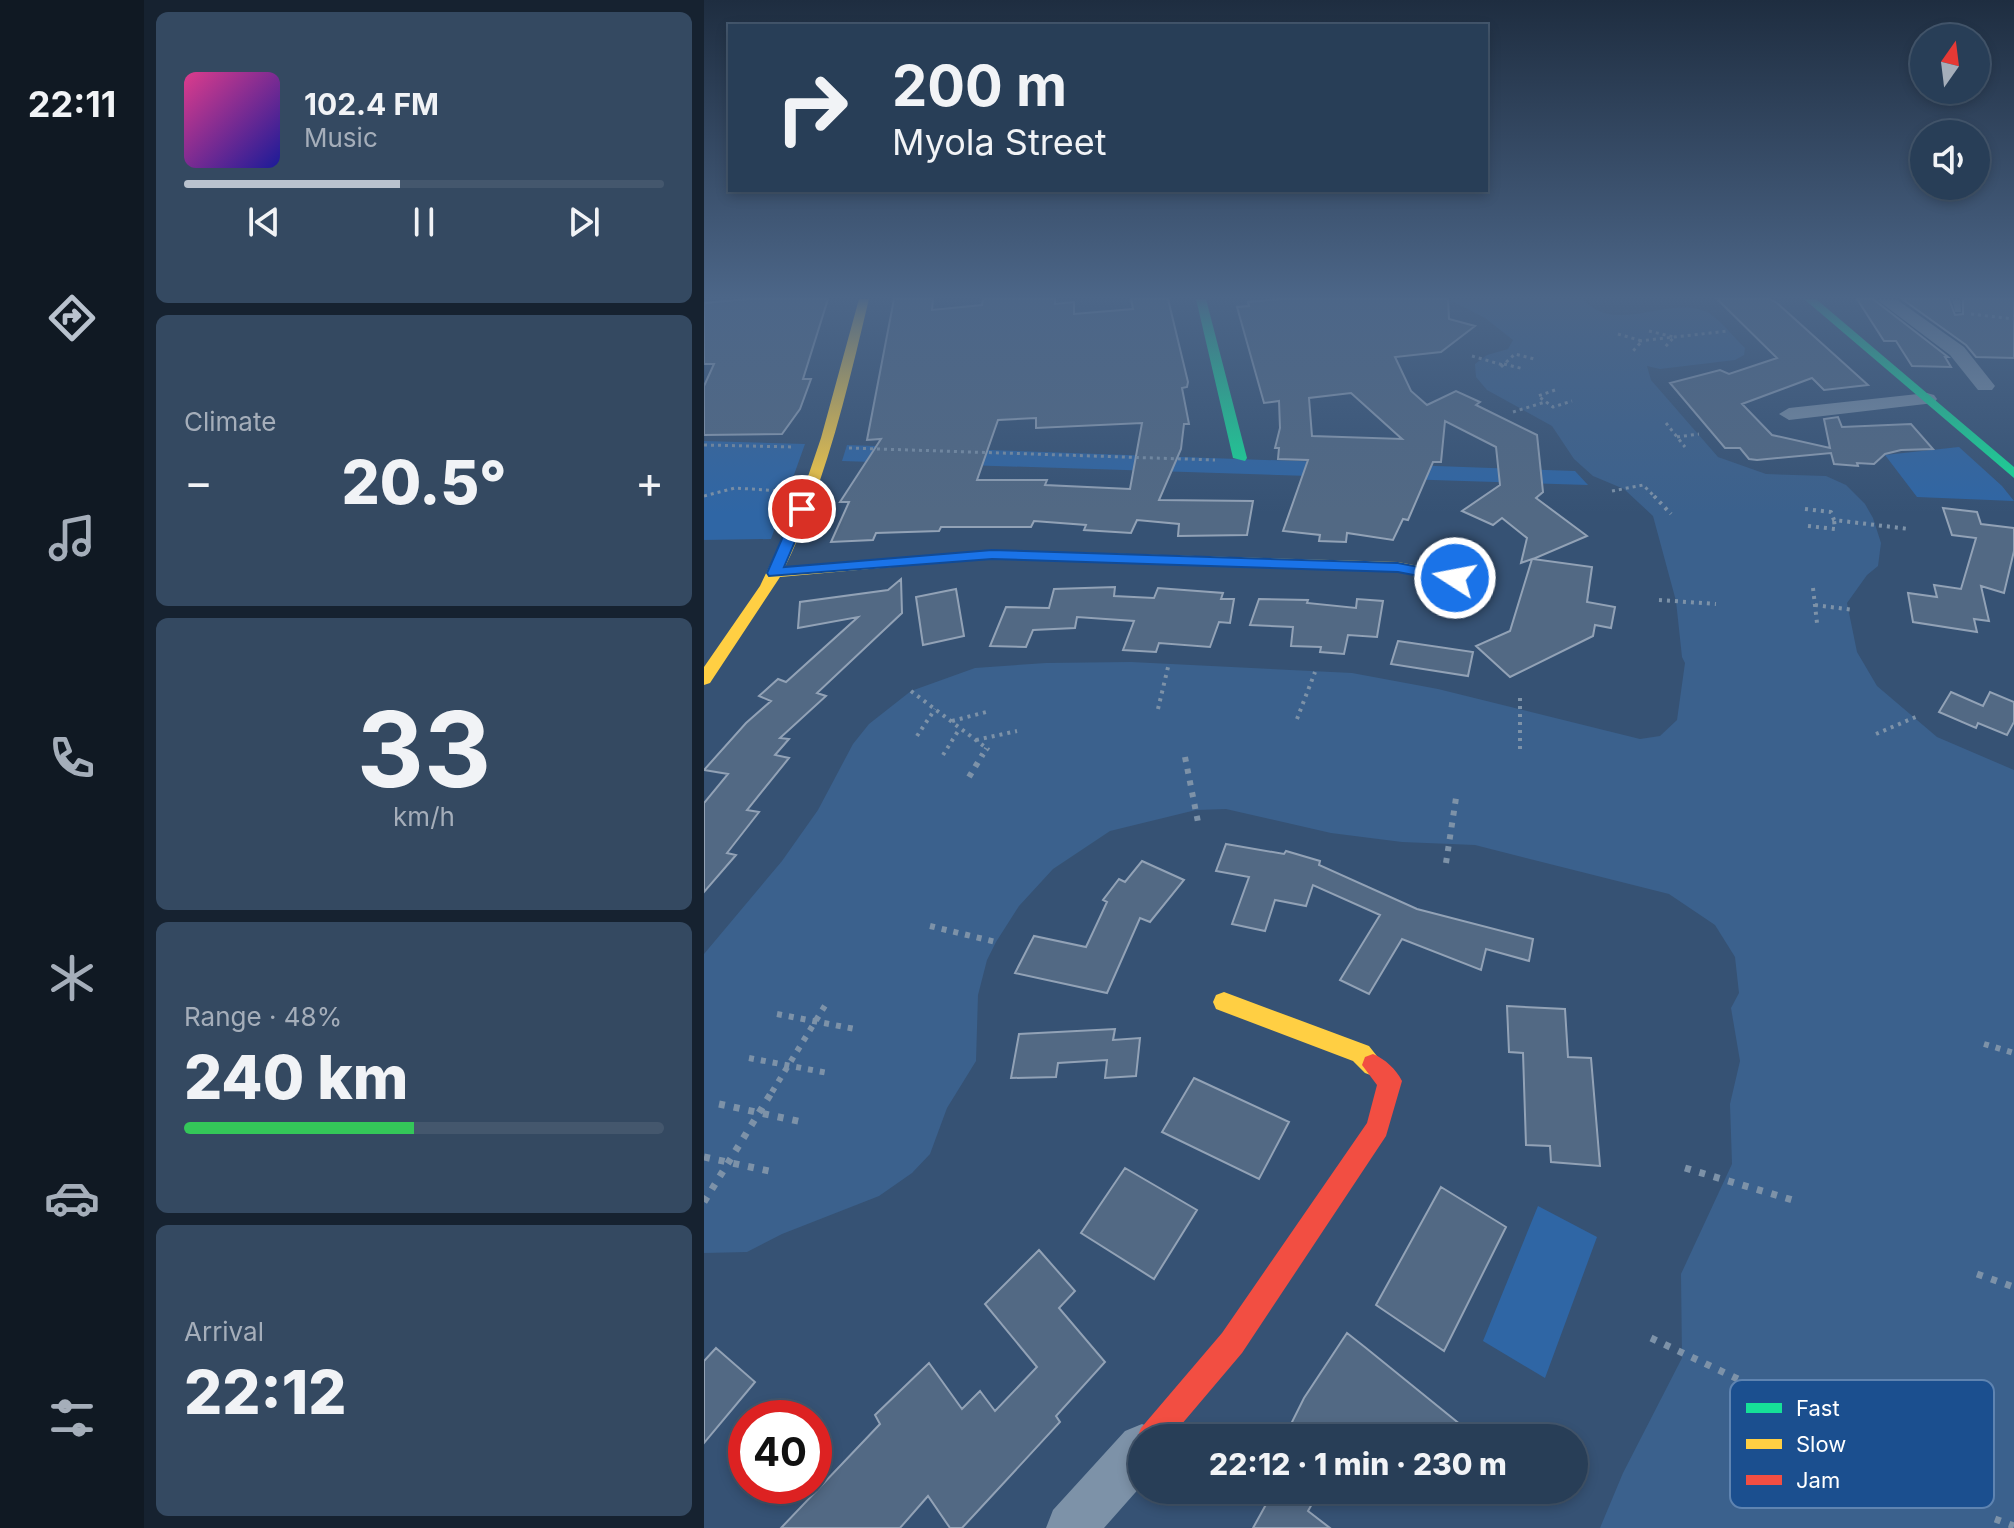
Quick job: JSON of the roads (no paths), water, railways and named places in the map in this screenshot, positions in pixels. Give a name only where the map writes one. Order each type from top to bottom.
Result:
[{"type":"street","points":[[704,679],[774,573],[810,490],[845,370]]},
{"type":"street","points":[[1218,370],[1240,458]]},
{"type":"street","points":[[1893,370],[2014,474]]},
{"type":"street","points":[[1972,370],[1985,386]]},
{"type":"street","points":[[1789,414],[1927,399]]},
{"type":"street","points":[[774,573],[992,554],[1398,567],[1455,578]]},
{"type":"street","points":[[1163,1424],[1232,1343],[1378,1128],[1390,1081],[1361,1053],[1224,1002]]},
{"type":"street","points":[[1071,1528],[1128,1464]]}]
